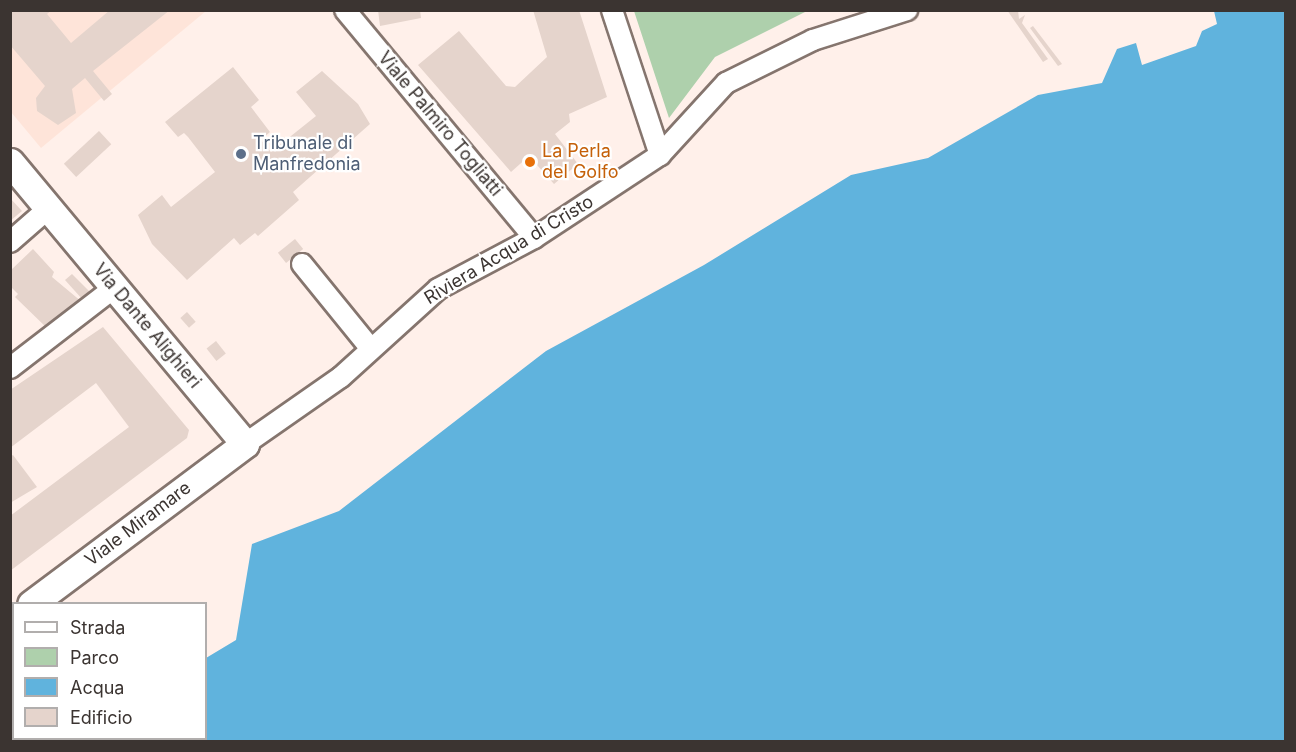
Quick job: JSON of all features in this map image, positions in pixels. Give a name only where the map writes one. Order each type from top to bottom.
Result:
[{"type":"street","name":"Viale Palmiro Togliatti","points":[[345,10],[534,238]]},
{"type":"street","points":[[612,10],[660,155]]},
{"type":"street","name":"Riviera Acqua di Cristo","points":[[245,444],[371,349],[438,289],[534,238],[660,155],[726,83],[813,40],[907,10]]},
{"type":"street","name":"Via Dante Alighieri","points":[[10,162],[245,444]]},
{"type":"street","points":[[10,242],[49,208]]},
{"type":"street","points":[[302,264],[371,349]]},
{"type":"street","points":[[10,368],[115,288]]},
{"type":"street","name":"Viale Miramare","points":[[32,602],[245,444]]},
{"type":"shaded area","points":[[10,11],[206,11],[41,148],[11,112]]},
{"type":"green space","points":[[634,10],[807,11],[715,57],[669,118]]},
{"type":"water","points":[[1214,11],[1285,11],[1285,741],[29,741],[207,740],[207,657],[236,640],[252,544],[339,511],[546,351],[704,265],[851,175],[928,158],[1038,95],[1102,83],[1117,49],[1136,43],[1142,65],[1196,46],[1202,31],[1217,24]]},
{"type":"building","points":[[10,10],[52,10],[47,14],[71,43],[110,10],[170,10],[93,71],[112,94],[104,101],[85,78],[72,89],[76,113],[58,125],[37,111],[36,98],[45,86],[10,45]]},
{"type":"building","points":[[378,10],[420,10],[421,18],[380,26]]},
{"type":"building","points":[[533,10],[579,10],[607,97],[569,114],[570,122],[555,134],[578,164],[554,184],[529,156],[511,172],[418,65],[459,31],[506,86],[515,87],[547,57]]},
{"type":"building","points":[[1007,10],[1018,10],[1019,19],[1025,15],[1022,23],[1048,59],[1043,62]]},
{"type":"building","points":[[1033,26],[1062,64],[1058,66],[1030,28]]},
{"type":"building","points":[[233,67],[259,100],[251,107],[270,132],[261,140],[271,152],[316,116],[296,92],[322,71],[358,104],[370,124],[293,192],[299,200],[258,236],[255,233],[240,245],[234,238],[187,280],[152,244],[138,215],[162,195],[171,207],[215,172],[184,133],[178,137],[165,122]]},
{"type":"building","points":[[99,131],[111,144],[76,177],[64,164]]},
{"type":"building","points":[[10,198],[22,211],[10,221]]},
{"type":"building","points":[[295,239],[303,249],[286,263],[278,253]]},
{"type":"building","points":[[33,249],[54,272],[52,277],[82,302],[50,331],[15,297],[18,294],[10,286],[10,271]]},
{"type":"building","points":[[72,274],[91,293],[83,300],[65,280]]},
{"type":"building","points":[[187,312],[196,322],[189,328],[180,318]]},
{"type":"building","points":[[103,327],[189,430],[187,438],[10,571],[10,516],[129,427],[96,383],[10,448],[10,390]]},
{"type":"building","points":[[216,341],[226,354],[216,361],[207,348]]},
{"type":"building","points":[[13,455],[37,487],[10,503],[10,457]]},
{"type":"place","name":"Tribunale di Manfredonia","points":[[241,154]]},
{"type":"place","name":"La Perla del Golfo","points":[[530,162]]}]
